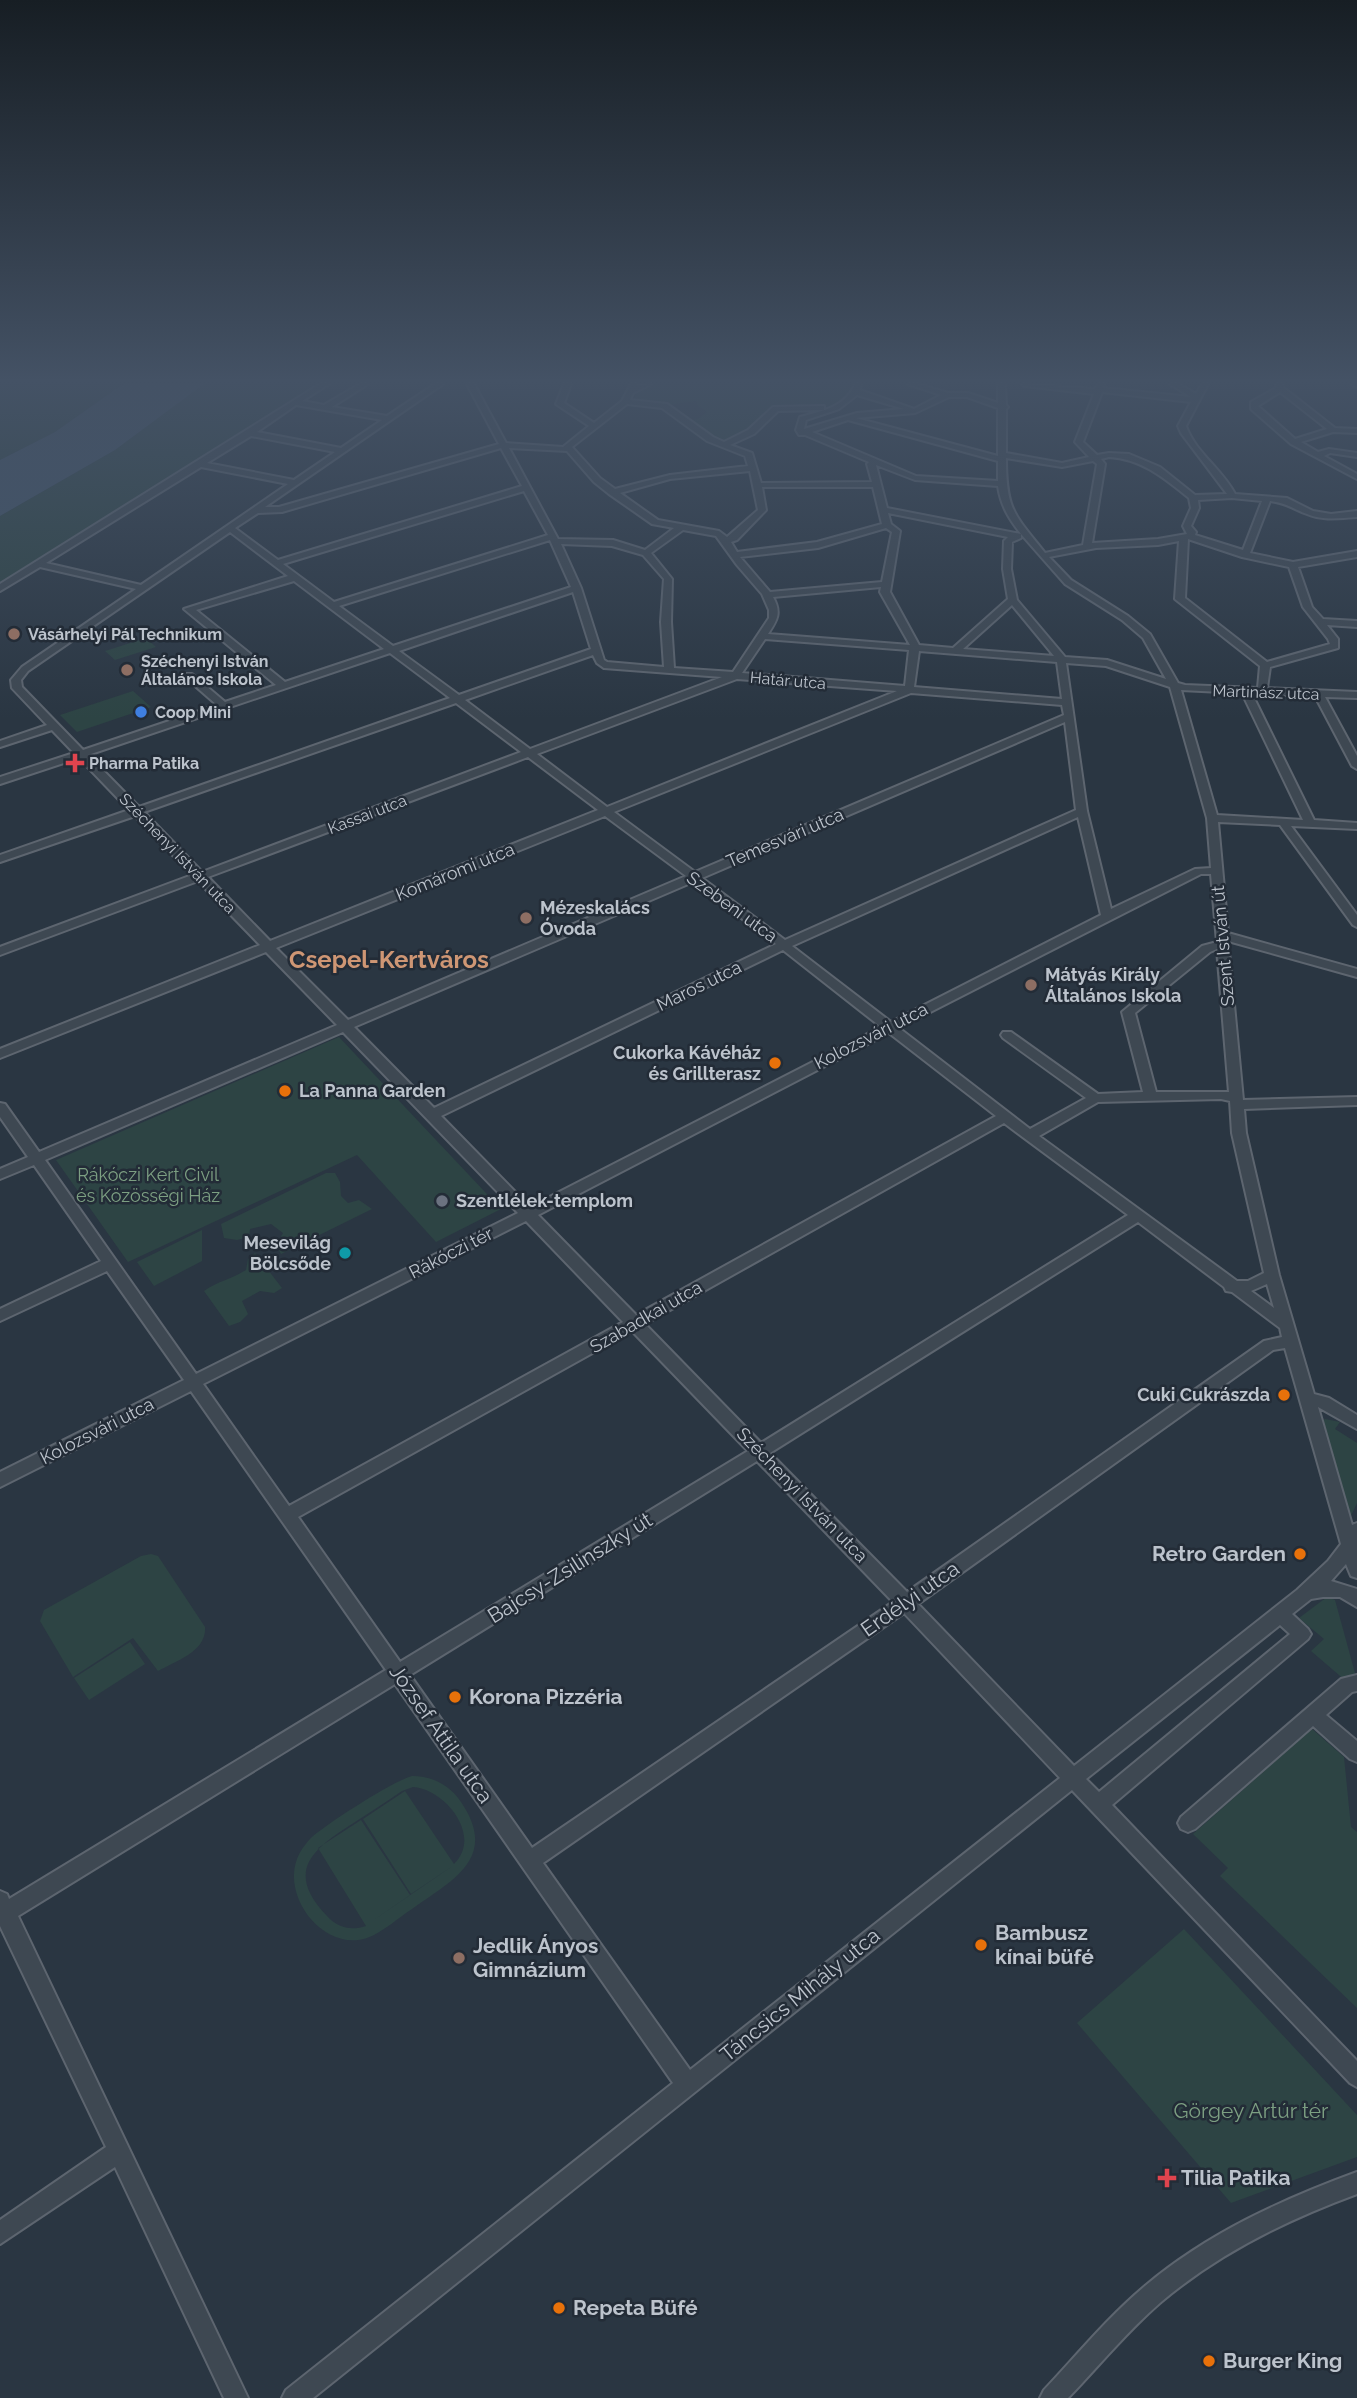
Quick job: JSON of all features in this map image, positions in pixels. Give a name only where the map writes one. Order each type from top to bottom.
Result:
[{"type":"street","points":[[0,588],[148,496]]},
{"type":"street","points":[[38,564],[144,588],[277,496]]},
{"type":"street","points":[[257,510],[279,510],[328,496]]},
{"type":"street","points":[[277,563],[501,496]]},
{"type":"street","points":[[0,859],[598,650],[576,588],[531,496]]},
{"type":"street","points":[[618,496],[655,522],[719,534],[727,540],[734,555],[766,594],[775,611],[735,676]]},
{"type":"street","points":[[727,540],[734,538],[761,512],[759,496]]},
{"type":"street","points":[[881,496],[887,525],[896,531],[885,584],[888,599],[915,640],[909,690]]},
{"type":"street","name":"Szent István út","points":[[1004,496],[1006,506],[1026,536],[1068,582],[1125,618],[1147,636],[1175,687],[1212,818],[1238,1133],[1272,1275],[1357,1571]]},
{"type":"street","points":[[1087,546],[1096,496]]},
{"type":"street","points":[[1043,556],[1087,546],[1158,542],[1187,536],[1192,532],[1187,528],[1195,508],[1193,497],[1232,496],[1287,500],[1310,513],[1331,517],[1357,514]]},
{"type":"street","points":[[1245,555],[1267,498]]},
{"type":"street","points":[[884,510],[1014,536],[1026,536]]},
{"type":"street","points":[[734,555],[818,545],[887,525]]},
{"type":"street","points":[[646,553],[681,527]]},
{"type":"street","name":"Szebeni utca","points":[[231,528],[784,945],[1288,1333]]},
{"type":"street","points":[[1014,536],[1008,541],[1007,549],[1007,569],[1013,600],[1061,658],[1082,811],[1107,916]]},
{"type":"street","points":[[1187,536],[1245,555],[1293,565],[1357,554]]},
{"type":"street","points":[[1187,536],[1180,599],[1265,665]]},
{"type":"street","points":[[333,605],[553,538],[613,543],[646,553],[668,579],[666,622],[669,671]]},
{"type":"street","points":[[1265,665],[1335,646],[1305,602],[1293,565]]},
{"type":"street","points":[[283,686],[189,609],[296,577]]},
{"type":"street","points":[[766,594],[885,584]]},
{"type":"street","name":"Széchenyi István utca","points":[[144,588],[25,669],[18,677],[17,688],[348,1026]]},
{"type":"street","points":[[0,781],[576,588]]},
{"type":"street","points":[[957,649],[1013,600]]},
{"type":"street","points":[[1319,622],[1357,624]]},
{"type":"street","name":"Martinász utca","points":[[762,636],[957,649],[1107,663],[1175,687],[1357,695]]},
{"type":"street","name":"Határ utca","points":[[598,650],[600,661],[611,667],[1067,702]]},
{"type":"street","points":[[1262,692],[1265,665]]},
{"type":"street","points":[[189,676],[224,706]]},
{"type":"street","name":"Kassai utca","points":[[0,951],[735,676]]},
{"type":"street","name":"Komáromi utca","points":[[0,1054],[909,690]]},
{"type":"street","points":[[1246,691],[1310,823]]},
{"type":"street","points":[[1320,694],[1357,766]]},
{"type":"street","name":"Temesvári utca","points":[[348,1026],[1068,717]]},
{"type":"street","points":[[0,744],[55,726]]},
{"type":"street","name":"Maros utca","points":[[433,1114],[784,945],[1082,811]]},
{"type":"street","points":[[1212,818],[1357,826]]},
{"type":"street","points":[[1283,822],[1357,923]]},
{"type":"street","name":"Kolozsvári utca","points":[[529,1213],[1107,916],[1199,871],[1217,871]]},
{"type":"street","points":[[1152,1097],[1128,1012],[1222,939],[1357,973]]},
{"type":"street","points":[[0,1174],[348,1026],[529,1213]]},
{"type":"street","points":[[1007,1035],[1095,1098]]},
{"type":"street","points":[[1030,1135],[1095,1098],[1221,1096],[1236,1101],[1357,1101]]},
{"type":"street","points":[[0,1107],[193,1382]]},
{"type":"street","name":"Szabadkai utca","points":[[287,1515],[637,1324],[714,1278],[1005,1117]]},
{"type":"street","name":"Széchenyi István utca","points":[[529,1213],[1073,1777]]},
{"type":"street","name":"Rákóczi tér","points":[[193,1382],[529,1213]]},
{"type":"street","name":"Bajcsy-Zsilinszky út","points":[[2,1910],[399,1673],[1137,1216]]},
{"type":"street","points":[[0,1315],[110,1263]]},
{"type":"street","points":[[1231,1287],[1250,1286],[1272,1275]]},
{"type":"street","name":"Erdélyi utca","points":[[530,1861],[906,1602],[1288,1333]]},
{"type":"street","name":"Kolozsvári utca","points":[[0,1480],[193,1382]]},
{"type":"street","name":"József Attila utca","points":[[193,1382],[688,2086]]},
{"type":"street","points":[[1307,1399],[1323,1402],[1351,1420]]},
{"type":"street","points":[[1314,1426],[1318,1418],[1328,1415],[1351,1420]]},
{"type":"street","name":"Táncsics Mihály utca","points":[[294,2398],[1306,1593],[1332,1570],[1350,1548],[1357,1530]]},
{"type":"street","points":[[1306,1593],[1327,1587],[1343,1590],[1357,1599]]},
{"type":"street","points":[[1099,1804],[1302,1634],[1280,1614]]},
{"type":"street","points":[[1188,1823],[1347,1685],[1357,1683]]},
{"type":"street","points":[[1313,1715],[1357,1753]]},
{"type":"street","points":[[1073,1777],[1357,2076]]},
{"type":"street","points":[[2,1910],[236,2398]]},
{"type":"street","points":[[0,2233],[119,2151]]},
{"type":"street","points":[[1052,2398],[1152,2295],[1190,2265],[1283,2212],[1357,2183]]},
{"type":"green space","points":[[35,496],[144,496],[0,590],[0,516]]},
{"type":"green space","points":[[146,638],[156,647],[115,660],[105,651]]},
{"type":"green space","points":[[133,691],[151,707],[77,732],[60,715]]},
{"type":"green space","name":"Rákóczi Kert Civil és Közösségi Ház","points":[[339,1037],[501,1209],[436,1242],[357,1155],[128,1262],[56,1160]]},
{"type":"green space","points":[[326,1173],[335,1173],[340,1182],[341,1196],[348,1203],[359,1200],[372,1209],[281,1254],[276,1245],[283,1233],[271,1224],[250,1229],[249,1237],[237,1240],[224,1238],[221,1224]]},
{"type":"green space","points":[[202,1230],[202,1261],[154,1286],[137,1262]]},
{"type":"green space","points":[[255,1253],[282,1288],[274,1293],[260,1291],[242,1301],[248,1314],[240,1322],[229,1326],[204,1291],[246,1270],[248,1259]]},
{"type":"green space","points":[[1325,1419],[1340,1422],[1335,1429],[1357,1443],[1357,1503],[1349,1520],[1319,1423]]},
{"type":"green space","points":[[141,1556],[158,1556],[205,1627],[201,1643],[189,1654],[158,1671],[133,1638],[73,1677],[40,1621],[44,1610]]},
{"type":"green space","points":[[1327,1597],[1335,1600],[1355,1673],[1346,1681],[1311,1651],[1324,1639],[1299,1618]]},
{"type":"green space","points":[[130,1642],[145,1664],[89,1700],[74,1678]]},
{"type":"green space","points":[[1312,1729],[1344,1757],[1351,1827],[1357,1832],[1357,2008],[1220,1876],[1228,1868],[1193,1834]]},
{"type":"green space","points":[[419,1776],[433,1780],[446,1786],[457,1796],[471,1821],[475,1838],[473,1853],[456,1877],[379,1932],[367,1938],[351,1940],[336,1937],[322,1930],[301,1905],[294,1874],[298,1856],[320,1831],[403,1779]],"holes":[[[413,1787],[437,1796],[448,1805],[462,1828],[464,1840],[462,1853],[454,1864],[405,1791],[363,1819],[411,1894],[454,1865],[368,1924],[410,1895],[361,1820],[324,1844],[402,1791]],[[319,1849],[366,1926],[340,1926],[331,1920],[314,1900],[307,1886],[306,1874],[309,1863]]]},
{"type":"green space","name":"Görgey Artúr tér","points":[[1184,1929],[1357,2115],[1357,2157],[1231,2203],[1077,2023]]},
{"type":"water","points":[[0,496],[35,496],[0,516]]},
{"type":"place","name":"Vásárhelyi Pál Technikum","points":[[14,634]]},
{"type":"place","name":"Széchenyi István Általános Iskola","points":[[127,670]]},
{"type":"place","name":"Coop Mini","points":[[141,712]]},
{"type":"place","name":"Pharma Patika","points":[[75,763]]},
{"type":"place","name":"Mézeskalács Óvoda","points":[[526,918]]},
{"type":"place","name":"Mátyás Király Általános Iskola","points":[[1031,985]]},
{"type":"place","name":"Cukorka Kávéház és Grillterasz","points":[[775,1063]]},
{"type":"place","name":"La Panna Garden","points":[[285,1091]]},
{"type":"place","name":"Szentlélek-templom","points":[[442,1201]]},
{"type":"place","name":"Mesevilág Bölcsőde","points":[[345,1253]]},
{"type":"place","name":"Cuki Cukrászda","points":[[1284,1395]]},
{"type":"place","name":"Retro Garden","points":[[1300,1554]]},
{"type":"place","name":"Korona Pizzéria","points":[[455,1697]]},
{"type":"place","name":"Bambusz kínai büfé","points":[[981,1945]]},
{"type":"place","name":"Jedlik Ányos Gimnázium","points":[[459,1958]]},
{"type":"place","name":"Tilia Patika","points":[[1167,2178]]},
{"type":"place","name":"Repeta Büfé","points":[[559,2308]]},
{"type":"place","name":"Burger King","points":[[1209,2361]]},
{"type":"district","name":"Csepel-Kertváros","points":[[389,960]]}]
